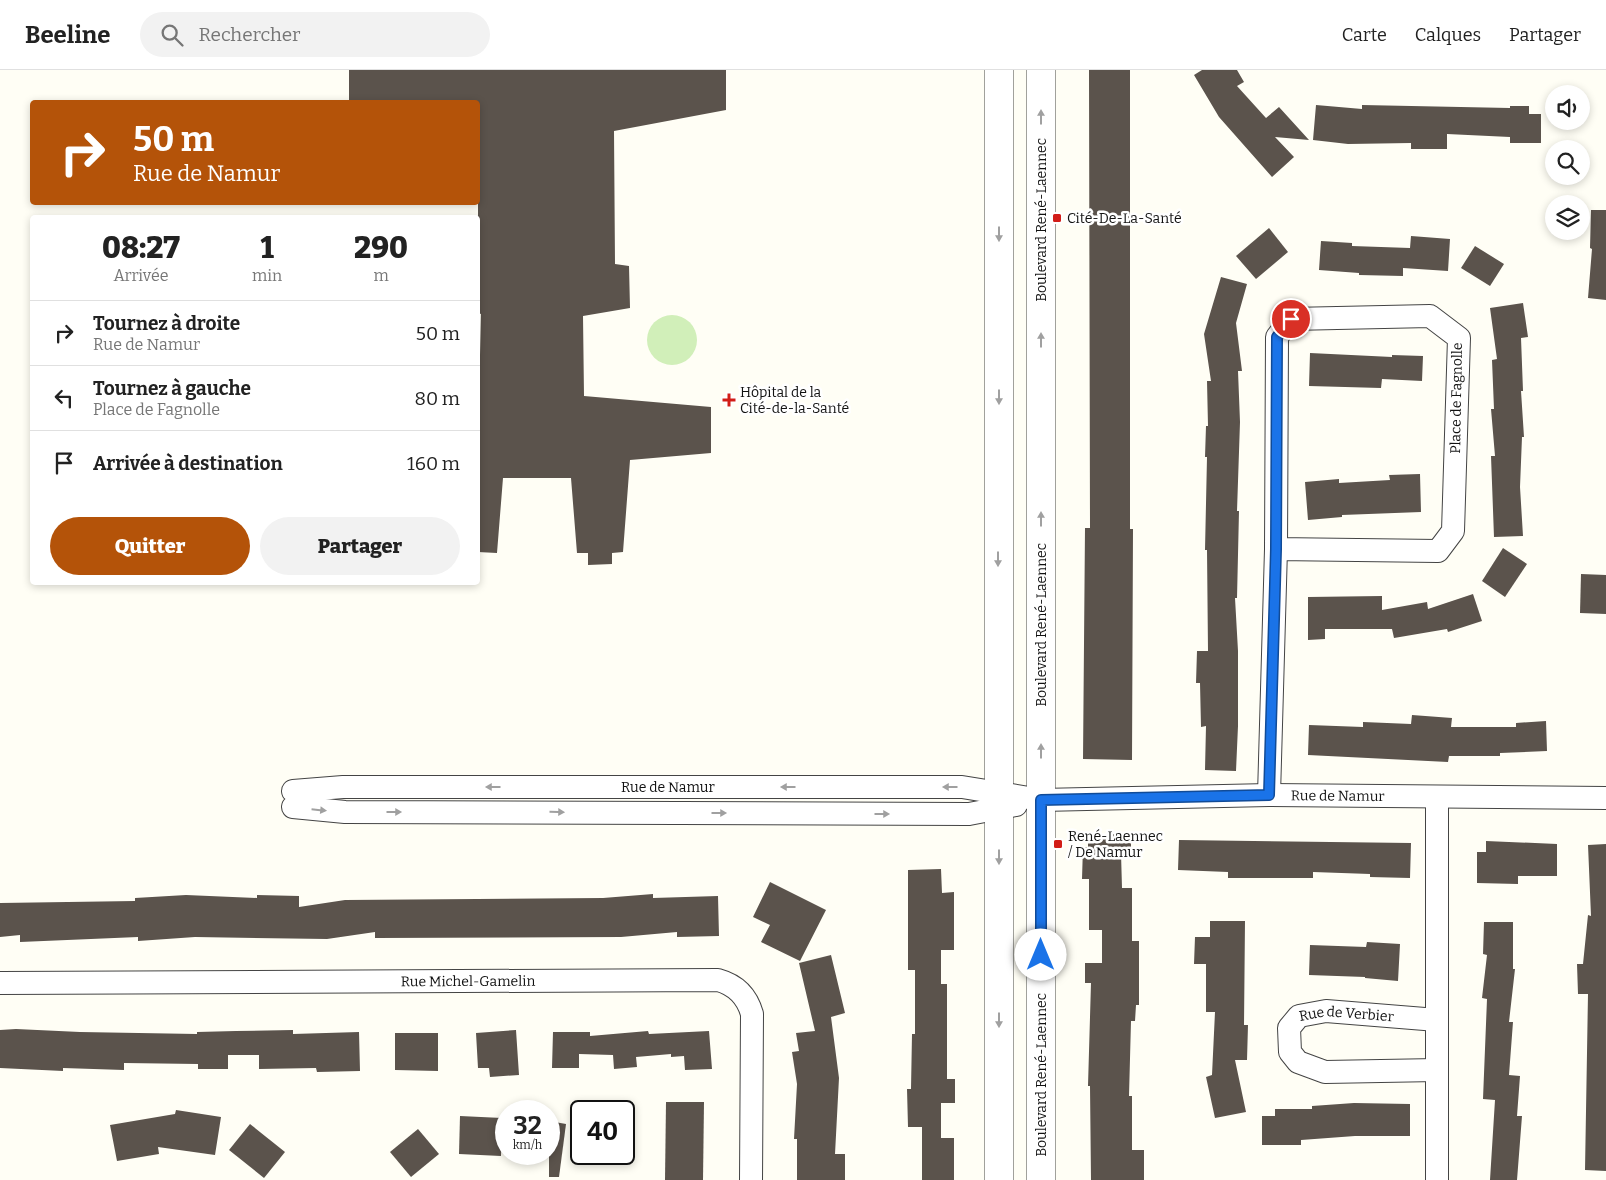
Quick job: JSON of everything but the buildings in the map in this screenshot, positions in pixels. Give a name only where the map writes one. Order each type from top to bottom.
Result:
[{"type":"street","points":[[999,70],[999,1180]]},
{"type":"street","name":"Boulevard René-Laennec","points":[[1041,70],[1041,1180]]},
{"type":"street","name":"Place de Fagnolle","points":[[1269,795],[1276,549],[1277,337],[1291,319],[1430,316],[1458,338],[1453,531],[1438,551],[1276,549]]},
{"type":"street","name":"Rue de Namur","points":[[293,799],[343,787],[970,787],[998,800],[1269,795],[1606,798]]},
{"type":"street","points":[[1437,796],[1437,1180]]},
{"type":"street","name":"Rue Michel-Gamelin","points":[[0,983],[718,980],[738,989],[747,1000],[752,1014],[752,1180]]},
{"type":"street","name":"Rue de Verbier","points":[[1437,1020],[1326,1011],[1299,1016],[1289,1028],[1290,1052],[1298,1062],[1325,1072],[1437,1070]]},
{"type":"green space","points":[[667,315],[677,315],[690,322],[697,335],[697,345],[690,358],[677,365],[667,365],[658,361],[651,354],[647,345],[647,335],[651,326],[658,319]]},
{"type":"place","name":"Cité-De-La-Santé","points":[[1057,218]]},
{"type":"place","name":"Hôpital de la Cité-de-la-Santé","points":[[729,400]]},
{"type":"place","name":"René-Laennec / De Namur","points":[[1058,844]]},
{"type":"route","points":[[1041,955],[1041,800],[1269,795],[1276,549],[1277,337],[1291,319]]}]
